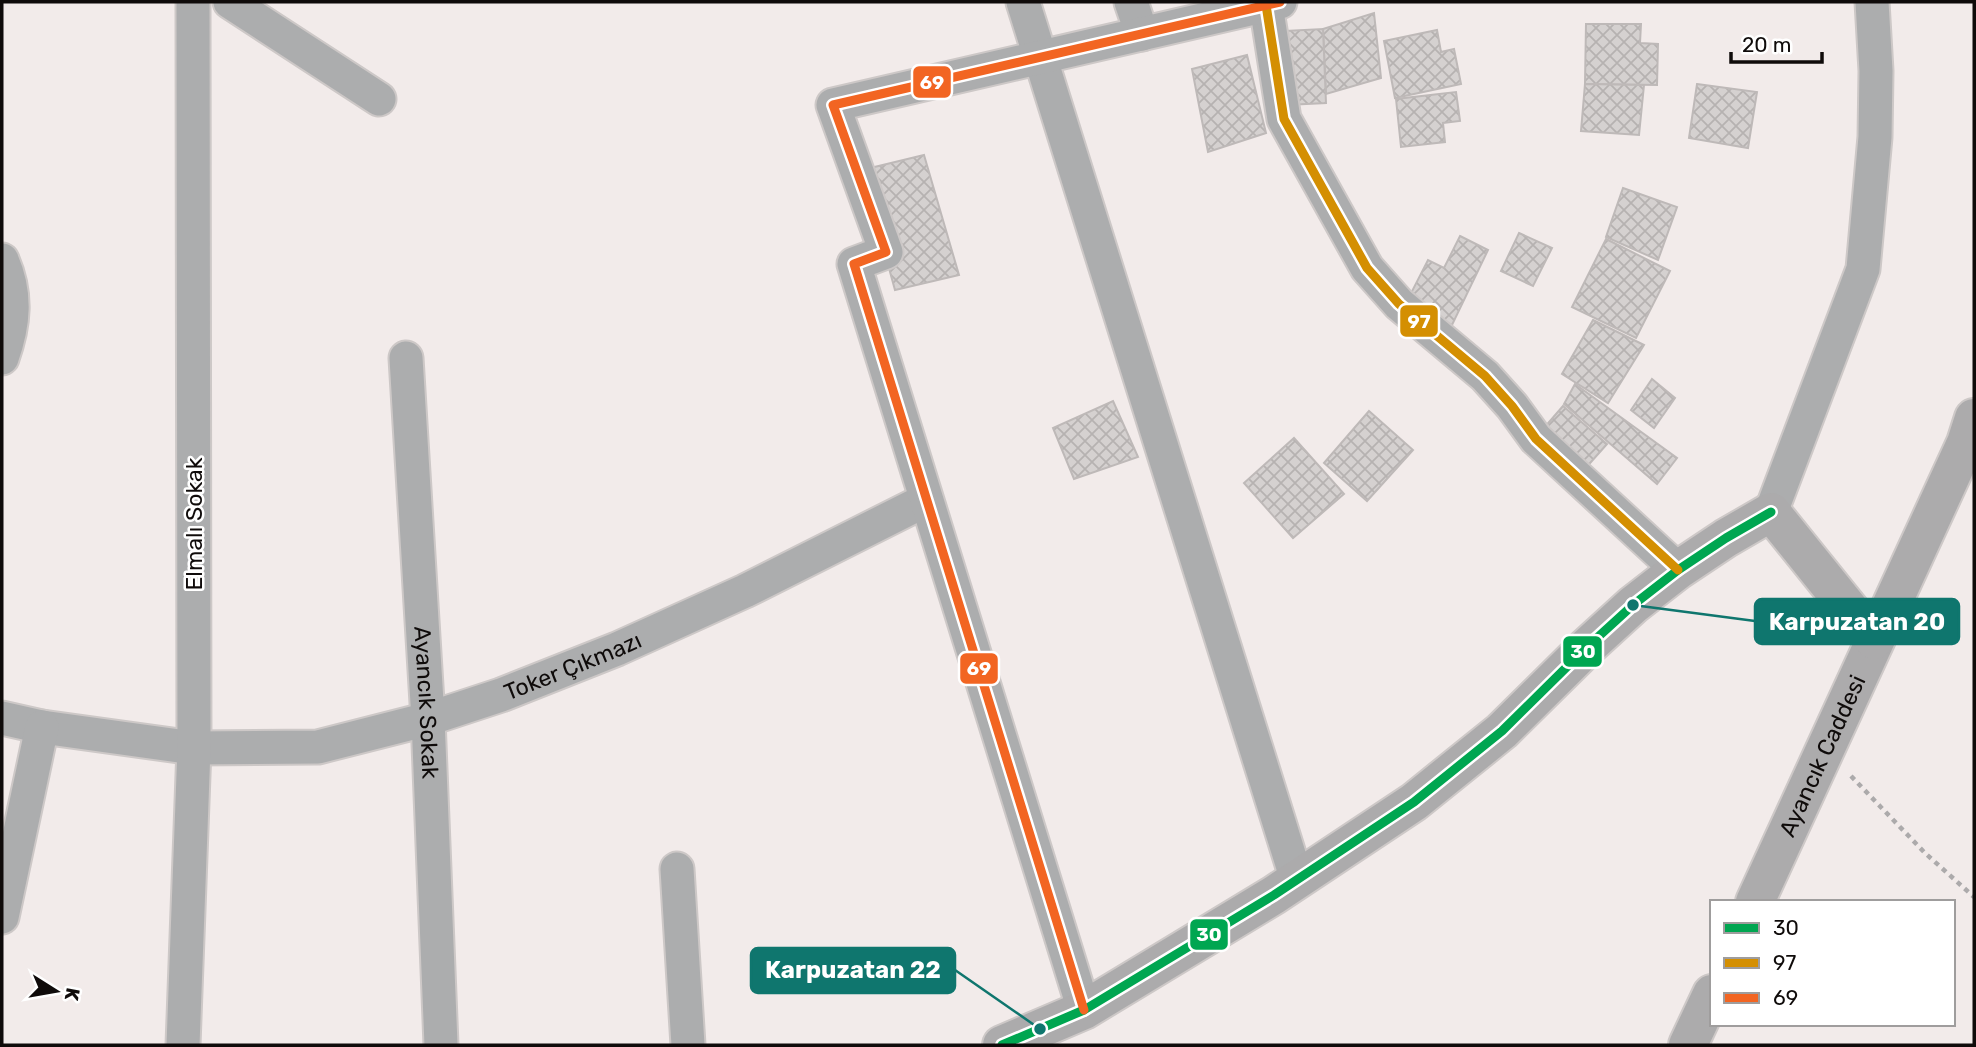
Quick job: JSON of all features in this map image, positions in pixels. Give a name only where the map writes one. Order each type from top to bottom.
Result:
[{"type":"street","name":"Elmalı Sokak","points":[[183,1045],[194,748],[193,2]]},
{"type":"street","points":[[230,2],[379,99]]},
{"type":"street","points":[[1023,2],[1297,880]]},
{"type":"street","points":[[1131,2],[1142,34]]},
{"type":"street","points":[[1002,1045],[1036,1037],[1084,1010],[1297,880],[1414,802],[1459,768],[1633,605],[1678,570],[1771,512],[1863,269],[1875,137],[1876,71],[1872,2]]},
{"type":"street","points":[[1084,1010],[854,264],[886,252],[833,105],[1273,3],[1284,119],[1367,268],[1399,304],[1485,376],[1512,406],[1536,439],[1678,570]]},
{"type":"street","points":[[2,260],[13,302],[13,321],[2,358]]},
{"type":"street","name":"Ayancık Sokak","points":[[406,358],[428,719],[441,1045]]},
{"type":"street","name":"Ayancık Caddesi","points":[[1756,900],[1828,749],[1874,640],[1966,443],[1974,418]]},
{"type":"street","name":"Toker Çıkmazı","points":[[2,718],[42,727],[194,748],[318,747],[428,719],[501,695],[617,649],[745,591],[926,500]]},
{"type":"street","points":[[1771,512],[1874,640]]},
{"type":"street","points":[[2,917],[42,727]]},
{"type":"street","points":[[677,869],[688,1045]]},
{"type":"street","points":[[1688,1045],[1710,998]]},
{"type":"path","points":[[1828,749],[1917,844],[1974,897]]},
{"type":"building","points":[[1374,13],[1381,78],[1326,94],[1323,29]]},
{"type":"building","points":[[1586,24],[1641,24],[1640,43],[1658,44],[1657,85],[1585,84]]},
{"type":"building","points":[[1323,29],[1326,103],[1267,106],[1263,32]]},
{"type":"building","points":[[1437,30],[1441,52],[1454,49],[1461,84],[1395,98],[1384,41]]},
{"type":"building","points":[[1247,55],[1266,133],[1208,152],[1192,69]]},
{"type":"building","points":[[1585,84],[1644,85],[1639,135],[1581,131]]},
{"type":"building","points":[[1697,84],[1757,92],[1748,148],[1689,138]]},
{"type":"building","points":[[1456,92],[1460,121],[1443,123],[1445,142],[1401,147],[1396,99]]},
{"type":"building","points":[[924,155],[959,275],[895,290],[862,170]]},
{"type":"building","points":[[1623,188],[1677,207],[1658,260],[1606,237]]},
{"type":"building","points":[[1519,233],[1552,248],[1533,286],[1501,271]]},
{"type":"building","points":[[1460,236],[1488,250],[1452,325],[1406,303],[1428,260],[1444,268]]},
{"type":"building","points":[[1606,239],[1670,271],[1636,338],[1572,307]]},
{"type":"building","points":[[1593,320],[1644,345],[1608,403],[1562,374]]},
{"type":"building","points":[[1652,379],[1675,398],[1654,428],[1631,410]]},
{"type":"building","points":[[1575,384],[1677,458],[1657,484],[1564,404]]},
{"type":"building","points":[[1113,401],[1138,457],[1074,479],[1053,428]]},
{"type":"building","points":[[1563,406],[1607,444],[1574,481],[1531,443]]},
{"type":"building","points":[[1369,411],[1413,450],[1367,501],[1324,463]]},
{"type":"building","points":[[1294,438],[1344,494],[1293,538],[1244,483]]},
{"type":"transit line","name":"69","points":[[1084,1010],[854,264],[886,252],[833,105],[1280,2]]},
{"type":"transit line","name":"97","points":[[1266,5],[1284,119],[1367,268],[1399,304],[1485,376],[1512,406],[1536,439],[1678,570]]},
{"type":"transit line","name":"30","points":[[1002,1045],[1084,1010],[1274,895],[1414,802],[1502,731],[1633,605],[1678,570],[1771,512]]},
{"type":"place","name":"Karpuzatan 20","points":[[1633,605]]},
{"type":"place","name":"Karpuzatan 22","points":[[1040,1029]]}]
